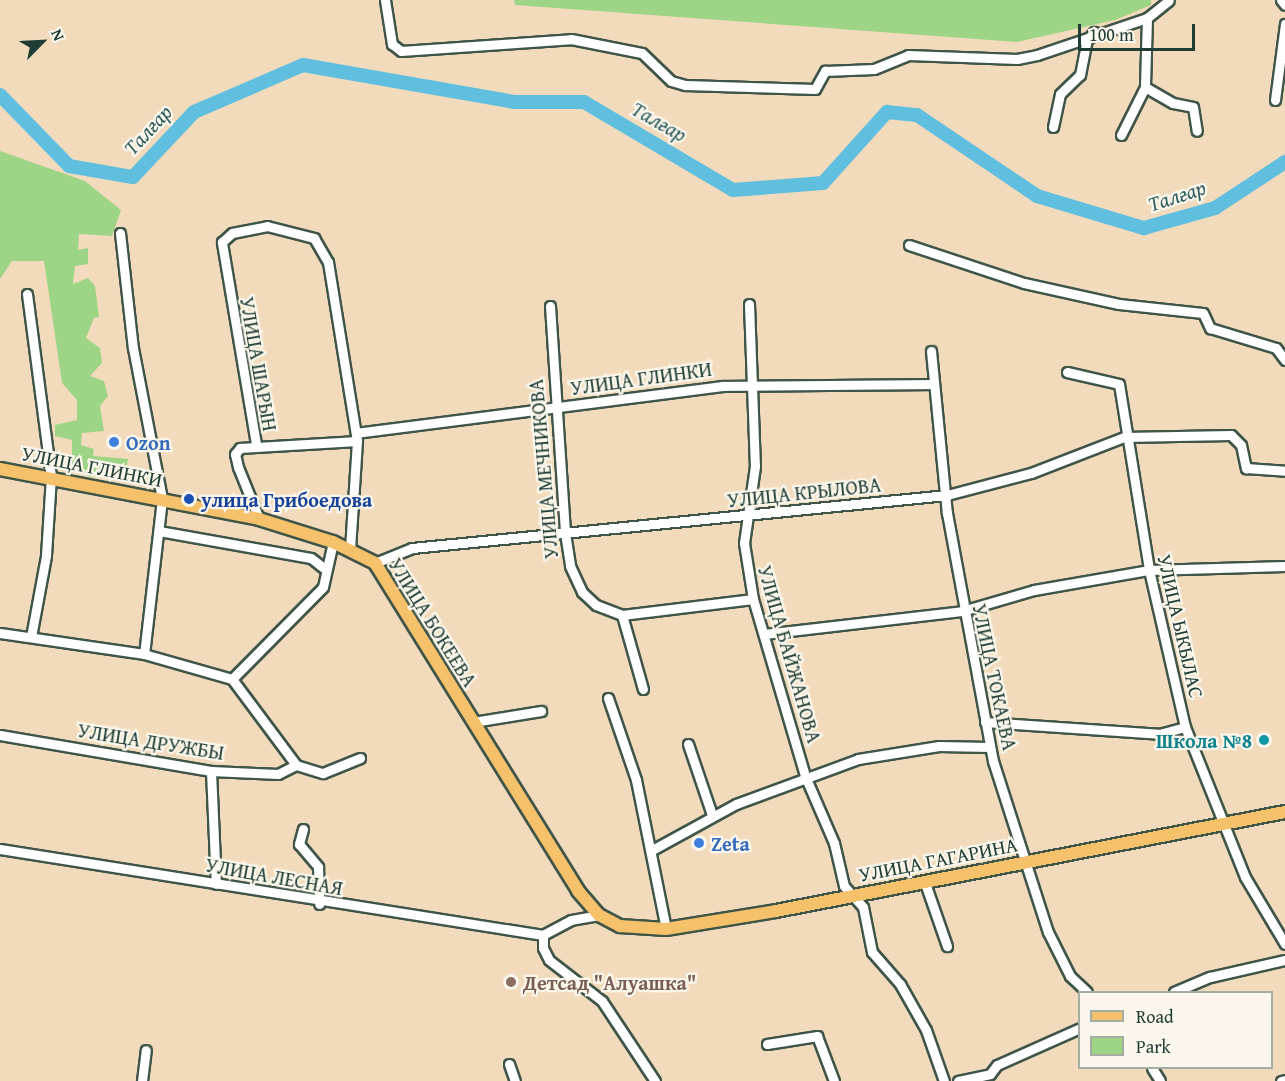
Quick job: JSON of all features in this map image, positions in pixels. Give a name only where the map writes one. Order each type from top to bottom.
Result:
[{"type":"main road","name":"УЛИЦА ГЛИНКИ","points":[[0,472],[51,476],[259,519],[350,549]]},
{"type":"main road","name":"УЛИЦА БОКЕЕВА","points":[[350,549],[375,563],[578,891],[599,915]]},
{"type":"main road","name":"УЛИЦА ГАГАРИНА","points":[[599,915],[620,926],[666,929],[925,883],[1285,812]]},
{"type":"street","points":[[385,0],[391,39],[395,48],[408,52],[571,39],[642,53],[671,81],[686,85],[815,89],[825,71],[874,69],[908,55],[1017,59],[1147,18],[1169,0]]},
{"type":"street","points":[[1281,0],[1285,5]]},
{"type":"street","points":[[1121,135],[1145,87],[1147,18]]},
{"type":"street","points":[[1275,100],[1285,24]]},
{"type":"street","points":[[1053,127],[1060,94],[1080,75],[1087,40],[1094,33]]},
{"type":"street","points":[[1145,87],[1173,103],[1193,107],[1197,131]]},
{"type":"street","name":"УЛИЦА ШАРЫН","points":[[259,519],[235,454],[256,444],[227,288],[222,242],[226,236],[267,226],[294,230],[314,238],[325,252],[356,437]]},
{"type":"street","points":[[120,233],[133,348],[162,499],[144,654]]},
{"type":"street","points":[[909,245],[1024,283],[1119,304],[1203,313],[1210,328],[1280,348],[1285,360]]},
{"type":"street","points":[[27,294],[51,476],[46,556],[31,637]]},
{"type":"street","name":"УЛИЦА БАЙЖАНОВА","points":[[749,304],[752,517],[744,543],[753,599],[805,776],[834,843],[844,886],[863,907]]},
{"type":"street","name":"УЛИЦА МЕЧНИКОВА","points":[[550,306],[553,410],[565,533],[570,566],[582,592],[596,605],[622,615],[753,599]]},
{"type":"street","name":"УЛИЦА ТОКАЕВА","points":[[931,351],[933,384],[962,611],[990,747],[1048,932],[1070,975],[1085,991]]},
{"type":"street","name":"УЛИЦА ЫКЫЛАС","points":[[1067,372],[1119,384],[1124,437],[1149,570],[1185,727],[1221,824],[1285,944]]},
{"type":"street","name":"УЛИЦА ГЛИНКИ","points":[[256,444],[356,437],[749,386],[933,384]]},
{"type":"street","name":"УЛИЦА КРЫЛОВА","points":[[375,563],[412,548],[752,517],[947,495],[1031,473],[1124,437],[1232,435],[1241,445],[1245,468],[1285,471]]},
{"type":"street","points":[[350,549],[356,437]]},
{"type":"street","points":[[159,531],[311,558],[325,569]]},
{"type":"street","points":[[232,679],[322,587],[333,542]]},
{"type":"street","points":[[764,634],[962,611],[1034,590],[1149,570],[1285,566]]},
{"type":"street","points":[[622,615],[643,688]]},
{"type":"street","points":[[0,633],[144,654],[232,679],[296,765],[323,773],[360,758]]},
{"type":"street","points":[[608,698],[636,780],[652,850],[666,929]]},
{"type":"street","points":[[473,722],[541,711]]},
{"type":"street","points":[[985,722],[1159,734],[1185,727]]},
{"type":"street","name":"УЛИЦА ДРУЖБЫ","points":[[0,735],[211,771],[278,774],[296,765]]},
{"type":"street","points":[[688,744],[712,815]]},
{"type":"street","points":[[652,850],[712,815],[805,776],[858,759],[916,750],[990,747]]},
{"type":"street","points":[[211,771],[216,884]]},
{"type":"street","points":[[303,829],[299,844],[318,867],[319,904]]},
{"type":"street","name":"УЛИЦА ЛЕСНАЯ","points":[[1,852],[216,884],[319,904],[543,935]]},
{"type":"street","points":[[925,883],[947,946]]},
{"type":"street","points":[[874,892],[863,907],[872,952],[900,984],[926,1030],[944,1081]]},
{"type":"street","points":[[599,915],[571,920],[543,935],[549,960],[602,1001],[655,1081]]},
{"type":"street","points":[[1178,991],[1210,977],[1285,960]]},
{"type":"street","points":[[958,1081],[992,1078],[997,1065],[1078,1029]]},
{"type":"street","points":[[767,1044],[817,1036],[834,1081]]},
{"type":"street","points":[[142,1081],[146,1050]]},
{"type":"street","points":[[509,1064],[515,1081]]},
{"type":"green space","points":[[514,0],[1151,0],[1151,5],[1115,20],[1017,42],[515,5]]},
{"type":"green space","points":[[0,151],[85,181],[121,210],[112,236],[79,234],[78,250],[88,248],[88,264],[75,266],[73,284],[88,278],[95,286],[99,317],[94,318],[86,338],[100,348],[102,363],[90,376],[104,381],[108,396],[100,406],[104,431],[82,433],[81,445],[94,449],[93,456],[128,459],[126,471],[90,477],[72,465],[72,440],[55,436],[55,425],[77,420],[77,400],[62,383],[44,261],[12,261],[0,279]]},
{"type":"waterway","name":"Талғар","points":[[0,95],[69,166],[133,177],[194,112],[303,65],[514,102],[584,102],[733,190],[823,183],[887,112],[917,115],[1037,196],[1144,228],[1215,208],[1285,162]]},
{"type":"place","name":"Ozon","points":[[114,442]]},
{"type":"place","name":"улица Грибоедова","points":[[189,499]]},
{"type":"place","name":"Школа №8","points":[[1264,740]]},
{"type":"place","name":"Zeta","points":[[699,843]]},
{"type":"place","name":"Детсад \"Алуашка\"","points":[[511,982]]}]
